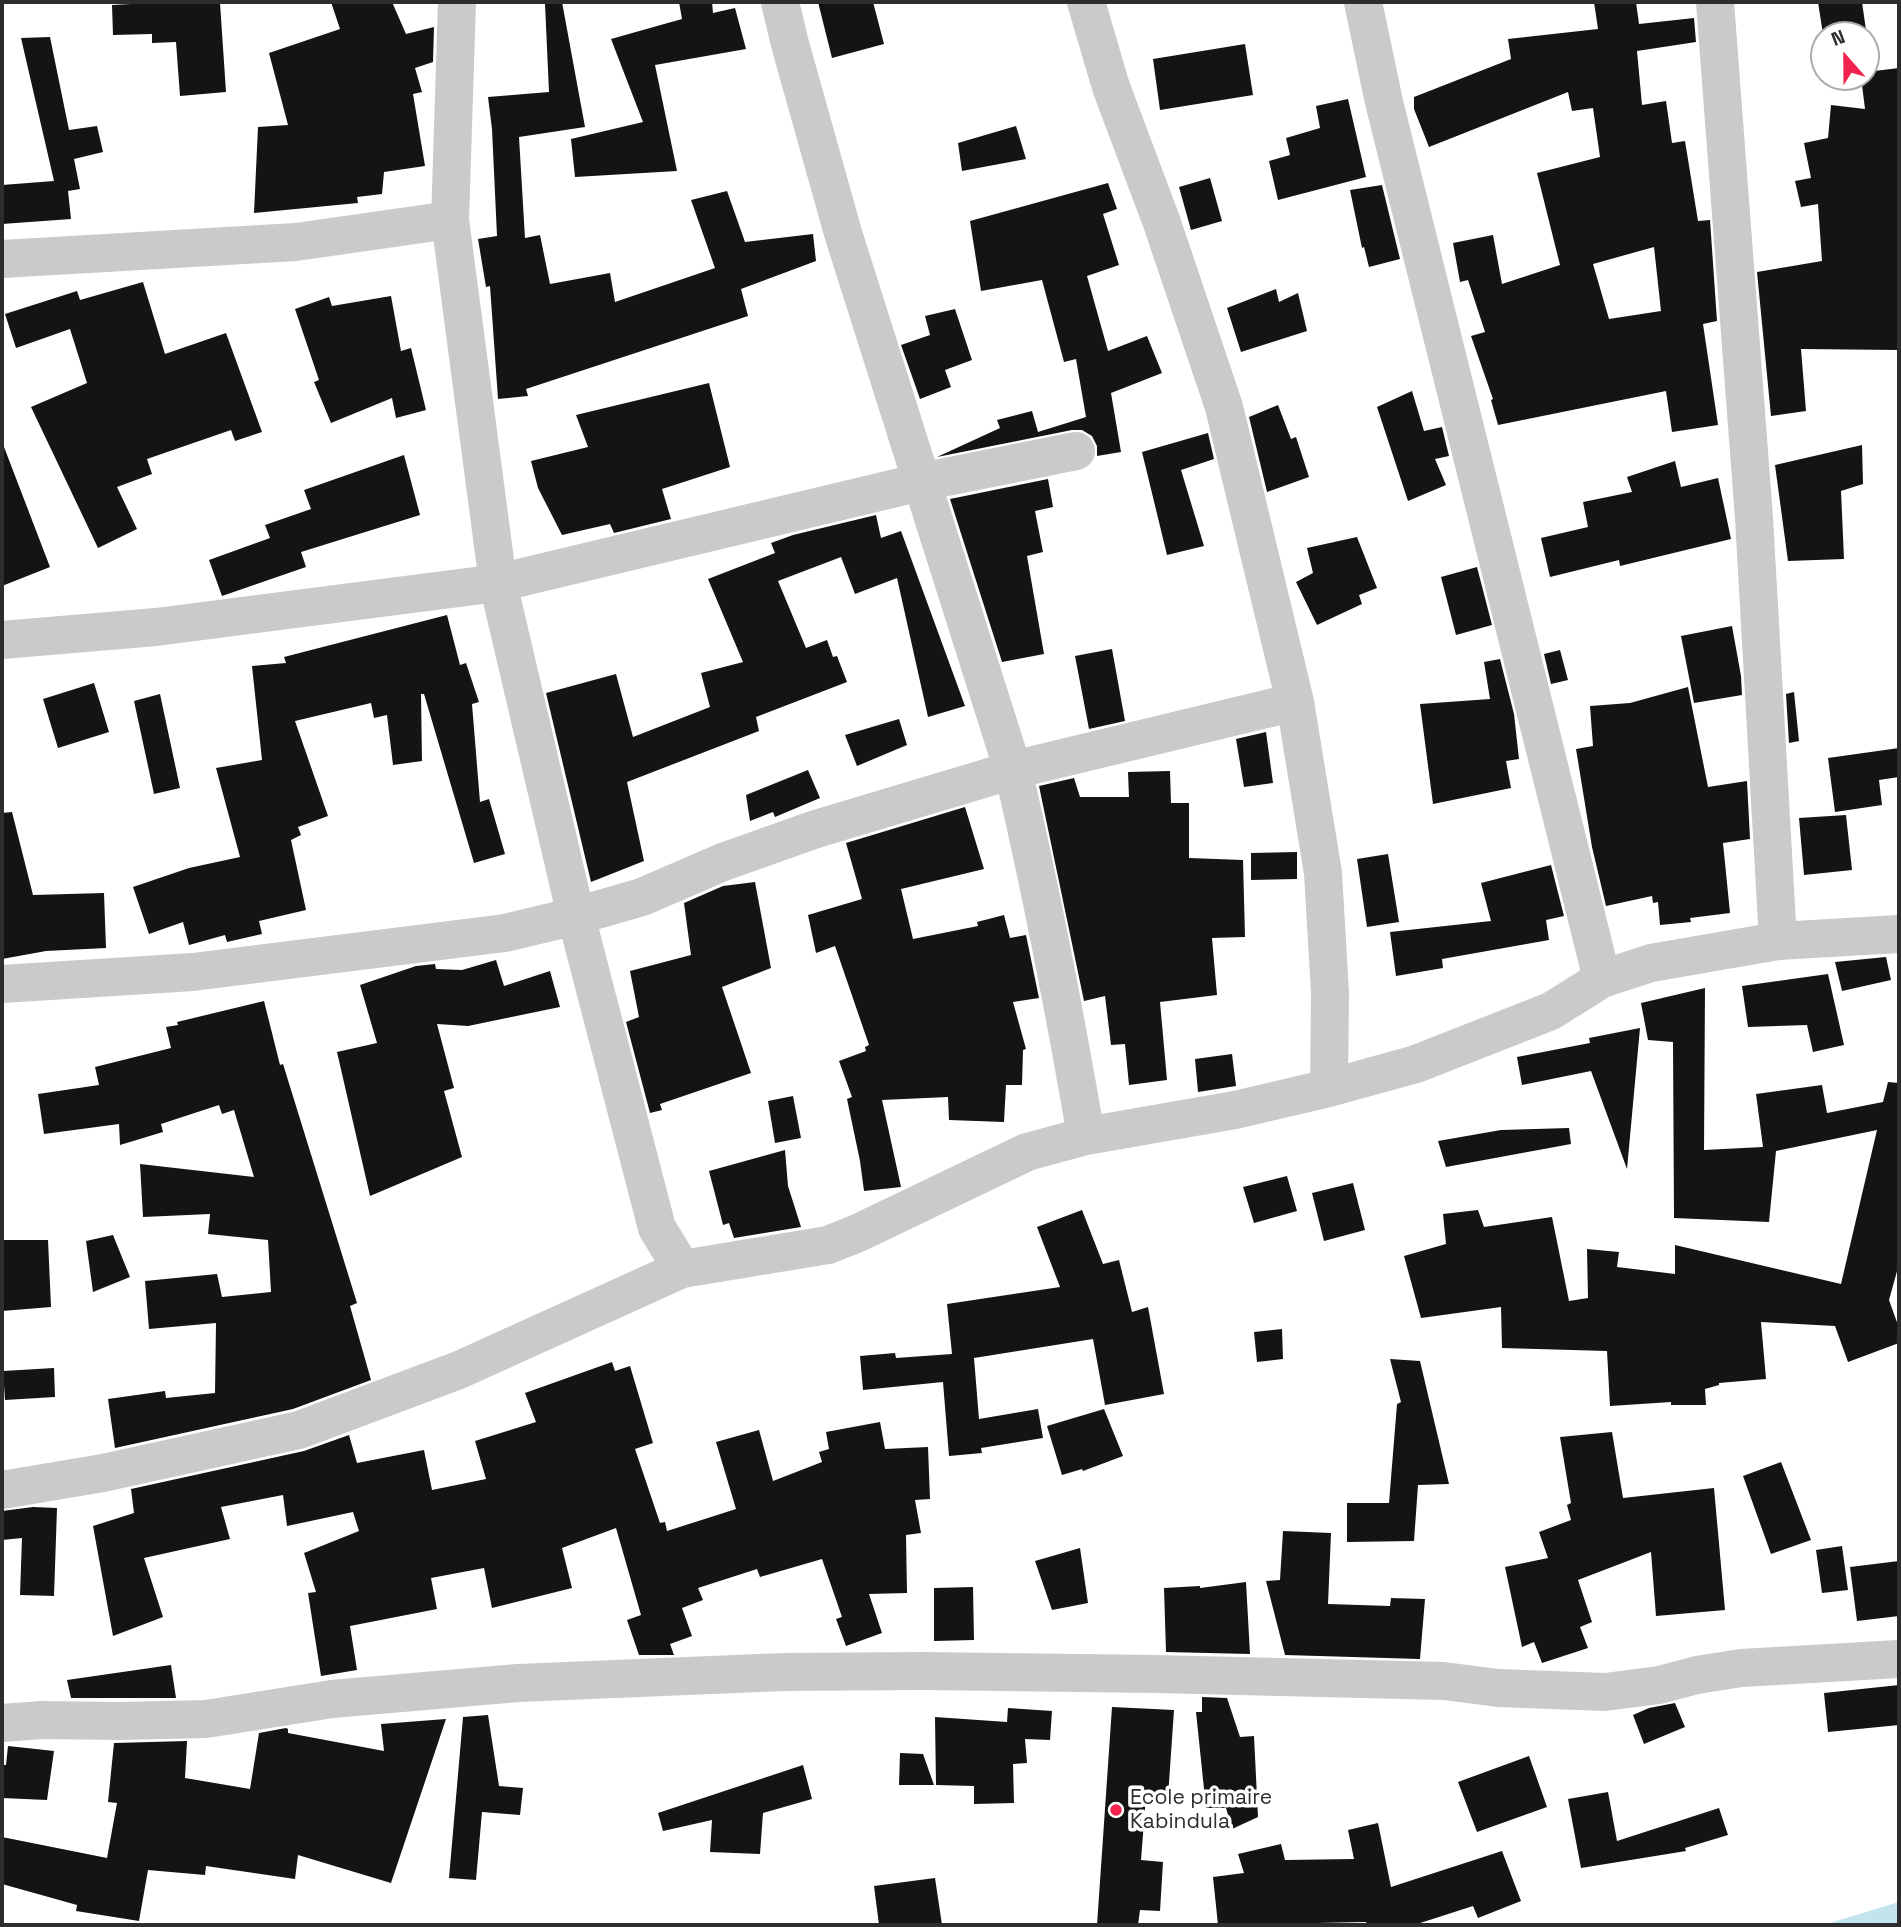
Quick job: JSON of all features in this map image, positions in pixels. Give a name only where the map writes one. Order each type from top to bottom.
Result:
[{"type":"street","points":[[457,2],[450,219],[498,583],[576,916],[657,1228],[682,1269]]},
{"type":"street","points":[[780,2],[843,233],[1013,770],[1030,841],[1086,1136]]},
{"type":"street","points":[[1086,2],[1111,87],[1162,223],[1224,407],[1295,702],[1323,873],[1330,993],[1329,1088]]},
{"type":"street","points":[[1363,2],[1384,102],[1602,979]]},
{"type":"street","points":[[1715,2],[1754,518],[1778,941]]},
{"type":"street","points":[[2,259],[296,242],[450,219]]},
{"type":"street","points":[[2,640],[156,627],[498,583],[921,482],[1076,451]]},
{"type":"street","points":[[2,984],[193,972],[505,933],[642,897],[723,862],[816,830],[1013,770],[1295,702]]},
{"type":"street","points":[[2,1490],[103,1473],[299,1430],[459,1370],[682,1269],[828,1245],[1027,1152],[1086,1136],[1235,1110],[1416,1064],[1551,1011],[1602,979],[1651,963],[1778,941],[1899,934]]},
{"type":"street","points":[[2,1723],[206,1718],[332,1699],[518,1683],[783,1672],[1156,1674],[1444,1681],[1498,1688],[1605,1692],[1659,1685],[1741,1668],[1899,1659]]},
{"type":"water","points":[[1899,1902],[1899,1925],[1823,1925]]},
{"type":"building","points":[[331,2],[392,2],[406,34],[434,27],[433,62],[415,68],[422,92],[413,94],[425,166],[384,172],[382,194],[357,197],[358,203],[254,213],[258,127],[288,125],[269,53],[340,29]]},
{"type":"building","points":[[562,2],[585,127],[519,137],[525,238],[540,235],[550,284],[610,273],[615,302],[715,268],[691,200],[727,191],[745,242],[813,234],[816,261],[741,289],[748,316],[526,389],[528,396],[498,399],[490,286],[486,287],[478,239],[497,236],[488,97],[549,92],[545,4]]},
{"type":"building","points":[[679,2],[712,2],[713,13],[735,8],[746,49],[655,65],[677,171],[575,177],[571,139],[643,122],[611,39],[682,19]]},
{"type":"building","points":[[818,2],[873,2],[884,44],[832,58]]},
{"type":"building","points":[[1594,2],[1636,2],[1639,24],[1694,18],[1696,42],[1637,51],[1642,105],[1666,101],[1672,143],[1685,141],[1698,221],[1710,220],[1717,321],[1703,324],[1718,425],[1672,432],[1666,391],[1498,425],[1491,400],[1493,399],[1471,336],[1485,332],[1468,280],[1460,282],[1453,243],[1493,235],[1502,284],[1560,265],[1537,173],[1600,157],[1593,108],[1572,111],[1568,92],[1429,147],[1414,109],[1414,97],[1511,59],[1508,39],[1598,29]],"holes":[[[1654,247],[1661,311],[1609,319],[1593,264]]]},
{"type":"building","points":[[1818,2],[1862,2],[1865,21],[1821,21]]},
{"type":"building","points":[[220,3],[226,92],[180,96],[176,42],[152,43],[152,34],[113,35],[112,5]]},
{"type":"building","points":[[50,37],[69,130],[97,126],[103,152],[74,159],[80,189],[68,191],[71,219],[2,224],[2,185],[54,181],[21,38]]},
{"type":"building","points":[[1245,44],[1253,95],[1160,110],[1153,59]]},
{"type":"building","points":[[1899,68],[1899,350],[1801,349],[1806,411],[1771,416],[1757,272],[1822,261],[1818,204],[1801,207],[1795,181],[1811,178],[1804,143],[1828,138],[1831,105],[1865,109],[1863,91],[1880,91],[1880,70]]},
{"type":"building","points":[[1348,99],[1366,177],[1278,200],[1269,161],[1290,155],[1286,138],[1320,128],[1316,106]]},
{"type":"building","points":[[1016,126],[1026,159],[962,171],[958,143]]},
{"type":"building","points":[[1210,178],[1222,221],[1191,230],[1179,187]]},
{"type":"building","points":[[1108,183],[1117,209],[1103,214],[1119,265],[1087,276],[1108,351],[1147,336],[1162,373],[1111,393],[1121,452],[1097,456],[1097,446],[1092,436],[1082,430],[1072,430],[937,457],[1000,428],[997,420],[1032,411],[1038,432],[1086,417],[1076,359],[1064,362],[1042,280],[981,291],[970,221]]},
{"type":"building","points":[[1382,185],[1400,259],[1369,267],[1364,247],[1362,248],[1350,190]]},
{"type":"building","points":[[143,282],[165,354],[226,333],[262,432],[235,441],[231,430],[147,459],[152,474],[117,487],[137,529],[98,548],[31,407],[87,383],[70,329],[16,348],[5,314],[77,291],[80,300]]},
{"type":"building","points":[[1276,289],[1279,302],[1298,293],[1307,331],[1241,352],[1227,308]]},
{"type":"building","points":[[391,296],[401,351],[411,348],[426,410],[396,418],[392,398],[331,423],[314,382],[319,380],[295,309],[329,297],[332,306]]},
{"type":"building","points":[[955,309],[972,360],[945,370],[951,387],[920,399],[901,345],[930,335],[925,316]]},
{"type":"building","points":[[709,383],[730,467],[662,489],[671,519],[614,533],[610,524],[562,535],[538,488],[531,461],[588,447],[576,415]]},
{"type":"building","points":[[1412,391],[1424,431],[1442,427],[1449,456],[1435,459],[1446,485],[1408,501],[1377,407]]},
{"type":"building","points":[[1278,405],[1291,439],[1296,437],[1309,477],[1267,492],[1249,417]]},
{"type":"building","points":[[1208,433],[1214,459],[1181,470],[1204,546],[1167,555],[1142,452]]},
{"type":"building","points":[[1862,445],[1863,484],[1841,491],[1844,559],[1788,561],[1775,465]]},
{"type":"building","points":[[2,447],[50,567],[2,586]]},
{"type":"building","points":[[404,455],[420,515],[301,552],[306,567],[222,596],[209,560],[270,538],[265,525],[311,509],[304,490]]},
{"type":"building","points":[[1675,461],[1681,487],[1718,478],[1731,539],[1620,566],[1619,560],[1550,577],[1541,538],[1588,527],[1583,502],[1632,492],[1627,477]]},
{"type":"building","points":[[1048,479],[1053,507],[1035,511],[1043,552],[1027,556],[1044,654],[1002,662],[950,499]]},
{"type":"building","points":[[876,515],[881,538],[901,531],[965,706],[928,717],[897,578],[855,594],[841,557],[778,581],[806,648],[827,640],[833,657],[837,656],[847,682],[756,717],[759,731],[627,782],[644,861],[591,882],[546,693],[616,674],[633,737],[710,707],[701,673],[743,662],[708,579],[775,553],[771,543]]},
{"type":"building","points":[[1357,537],[1377,588],[1359,595],[1362,604],[1317,625],[1296,582],[1313,573],[1307,548]]},
{"type":"building","points":[[1477,567],[1492,625],[1456,635],[1441,577]]},
{"type":"building","points":[[447,615],[460,665],[466,663],[479,702],[472,704],[480,802],[489,799],[505,854],[474,863],[424,694],[421,694],[422,761],[393,765],[387,715],[374,718],[371,703],[295,721],[328,816],[298,827],[301,835],[291,840],[306,910],[259,921],[262,934],[227,942],[225,935],[189,945],[183,922],[149,934],[133,887],[189,868],[240,857],[216,768],[262,760],[252,666],[286,663],[284,657]]},
{"type":"building","points":[[1732,626],[1742,695],[1694,703],[1681,636]]},
{"type":"building","points":[[1112,649],[1125,721],[1089,729],[1075,656]]},
{"type":"building","points":[[1560,650],[1568,680],[1551,684],[1544,654]]},
{"type":"building","points":[[1500,659],[1514,714],[1519,759],[1506,761],[1511,788],[1433,804],[1420,704],[1490,699],[1484,662]]},
{"type":"building","points":[[94,683],[109,732],[58,748],[43,699]]},
{"type":"building","points":[[1688,687],[1708,787],[1747,781],[1750,839],[1723,843],[1730,913],[1690,918],[1691,922],[1660,925],[1658,902],[1653,903],[1652,896],[1606,906],[1592,847],[1576,749],[1593,746],[1590,706],[1630,703]]},
{"type":"building","points":[[1794,692],[1799,741],[1789,743],[1786,694]]},
{"type":"building","points":[[160,694],[180,788],[154,794],[134,701]]},
{"type":"building","points":[[899,719],[907,745],[857,766],[845,735]]},
{"type":"building","points":[[1266,732],[1273,783],[1244,787],[1236,739]]},
{"type":"building","points":[[1899,748],[1899,777],[1879,780],[1882,805],[1835,812],[1828,758]]},
{"type":"building","points":[[808,770],[820,798],[775,817],[773,812],[750,821],[746,795]]},
{"type":"building","points":[[1170,771],[1171,803],[1189,803],[1189,858],[1243,860],[1245,937],[1212,938],[1217,995],[1160,1002],[1167,1080],[1129,1085],[1125,1044],[1111,1045],[1105,996],[1084,1001],[1039,786],[1074,778],[1080,797],[1129,797],[1128,772]]},
{"type":"building","points":[[965,807],[984,869],[901,889],[913,939],[978,926],[977,922],[1004,915],[1010,938],[1026,935],[1039,998],[1013,1002],[1026,1049],[1023,1050],[1022,1085],[1006,1085],[1004,1122],[949,1120],[948,1097],[882,1100],[901,1187],[864,1191],[847,1099],[852,1097],[839,1061],[866,1051],[865,1047],[869,1045],[835,946],[816,953],[808,915],[862,899],[846,843]]},
{"type":"building","points":[[12,812],[33,895],[104,893],[106,948],[46,951],[2,959],[2,813]]},
{"type":"building","points":[[1846,815],[1852,870],[1804,875],[1799,818]]},
{"type":"building","points":[[1297,852],[1297,879],[1251,880],[1251,853]]},
{"type":"building","points":[[1388,854],[1399,922],[1367,927],[1357,859]]},
{"type":"building","points":[[1551,865],[1564,916],[1546,920],[1549,940],[1442,959],[1443,968],[1396,976],[1390,932],[1491,921],[1481,883]]},
{"type":"building","points":[[755,882],[771,968],[722,987],[751,1073],[660,1104],[662,1110],[650,1113],[626,1022],[639,1017],[630,971],[691,955],[684,903],[723,886]]},
{"type":"building","points":[[1886,957],[1891,980],[1842,991],[1835,962]]},
{"type":"building","points":[[496,960],[504,986],[550,971],[560,1007],[468,1026],[437,1024],[454,1088],[444,1091],[462,1157],[370,1196],[337,1052],[377,1043],[360,985],[416,966],[435,964],[436,969],[462,970]]},
{"type":"building","points":[[1828,974],[1844,1045],[1813,1052],[1807,1025],[1748,1027],[1742,986]]},
{"type":"building","points":[[1705,988],[1704,1150],[1763,1147],[1756,1094],[1822,1085],[1827,1113],[1883,1102],[1888,1082],[1899,1083],[1899,1264],[1889,1300],[1899,1328],[1899,1343],[1848,1362],[1835,1326],[1761,1322],[1766,1379],[1719,1383],[1705,1389],[1706,1405],[1671,1405],[1671,1402],[1610,1406],[1607,1351],[1502,1348],[1501,1307],[1421,1318],[1404,1256],[1446,1244],[1443,1214],[1478,1210],[1484,1227],[1552,1217],[1569,1301],[1588,1298],[1587,1249],[1619,1252],[1617,1267],[1675,1274],[1675,1245],[1841,1284],[1877,1130],[1776,1151],[1769,1222],[1674,1218],[1673,1042],[1648,1040],[1641,1003]]},
{"type":"building","points":[[264,1001],[280,1065],[283,1064],[357,1303],[350,1306],[371,1380],[293,1409],[115,1448],[108,1399],[165,1391],[166,1398],[215,1393],[216,1323],[149,1329],[145,1281],[217,1274],[222,1297],[271,1292],[268,1240],[208,1234],[210,1214],[143,1217],[140,1164],[254,1177],[234,1110],[222,1114],[219,1105],[161,1124],[163,1132],[120,1145],[119,1124],[44,1134],[38,1094],[99,1085],[95,1067],[171,1048],[166,1027]]},
{"type":"building","points":[[1640,1028],[1627,1169],[1591,1071],[1522,1085],[1517,1057],[1590,1043],[1589,1038]]},
{"type":"building","points":[[1232,1054],[1236,1086],[1198,1092],[1195,1059]]},
{"type":"building","points":[[793,1096],[801,1138],[775,1143],[768,1101]]},
{"type":"building","points":[[1569,1128],[1571,1144],[1446,1167],[1438,1141],[1501,1130]]},
{"type":"building","points":[[785,1150],[788,1186],[801,1227],[734,1238],[729,1223],[723,1225],[709,1171]]},
{"type":"building","points":[[1287,1176],[1297,1211],[1254,1223],[1243,1187]]},
{"type":"building","points":[[1353,1183],[1365,1230],[1324,1241],[1312,1193]]},
{"type":"building","points":[[1082,1210],[1103,1264],[1119,1260],[1132,1312],[1148,1307],[1164,1394],[1105,1405],[1093,1339],[974,1358],[979,1419],[1038,1409],[1043,1438],[981,1448],[982,1453],[949,1456],[943,1382],[863,1390],[860,1356],[895,1353],[896,1358],[952,1354],[947,1304],[1060,1287],[1037,1227]]},
{"type":"building","points":[[113,1235],[130,1277],[93,1292],[86,1241]]},
{"type":"building","points":[[2,1240],[48,1240],[51,1307],[2,1311]]},
{"type":"building","points":[[1282,1329],[1283,1359],[1257,1362],[1254,1332]]},
{"type":"building","points":[[1390,1359],[1420,1361],[1449,1484],[1418,1485],[1414,1541],[1347,1542],[1347,1503],[1389,1503],[1397,1404],[1401,1402]]},
{"type":"building","points":[[612,1362],[615,1371],[630,1366],[653,1443],[635,1449],[660,1523],[665,1522],[667,1531],[736,1509],[716,1442],[759,1430],[773,1481],[822,1462],[819,1452],[829,1449],[826,1432],[880,1422],[885,1449],[928,1447],[930,1499],[915,1500],[921,1533],[906,1535],[907,1593],[869,1594],[882,1633],[846,1646],[836,1619],[842,1617],[822,1559],[760,1577],[757,1569],[698,1588],[703,1600],[682,1608],[692,1636],[670,1644],[674,1655],[639,1655],[627,1620],[641,1615],[616,1528],[562,1548],[572,1588],[492,1608],[484,1568],[431,1578],[437,1609],[350,1626],[357,1670],[321,1676],[308,1593],[316,1592],[304,1553],[359,1531],[353,1512],[287,1526],[283,1495],[221,1507],[230,1539],[144,1558],[163,1617],[113,1636],[93,1526],[134,1513],[131,1489],[304,1451],[349,1435],[357,1463],[424,1450],[432,1490],[486,1479],[475,1441],[536,1422],[525,1393]]},
{"type":"building","points":[[54,1368],[55,1397],[5,1400],[3,1371]]},
{"type":"building","points":[[1104,1409],[1123,1456],[1083,1471],[1082,1469],[1062,1475],[1047,1426]]},
{"type":"building","points":[[1612,1432],[1623,1498],[1714,1488],[1725,1610],[1656,1616],[1651,1552],[1578,1580],[1592,1622],[1580,1627],[1588,1648],[1542,1663],[1534,1642],[1522,1647],[1505,1567],[1548,1558],[1539,1532],[1571,1520],[1567,1505],[1571,1503],[1560,1437]]},
{"type":"building","points":[[1781,1462],[1811,1540],[1771,1554],[1743,1476]]},
{"type":"building","points":[[33,1507],[57,1508],[54,1596],[20,1595],[22,1538],[2,1540],[2,1511]]},
{"type":"building","points":[[1283,1531],[1331,1533],[1328,1604],[1390,1606],[1391,1598],[1425,1599],[1420,1659],[1285,1655],[1266,1581],[1280,1580]]},
{"type":"building","points":[[1842,1546],[1848,1590],[1822,1593],[1816,1550]]},
{"type":"building","points":[[1080,1548],[1088,1603],[1052,1610],[1035,1561]]},
{"type":"building","points":[[1899,1561],[1899,1616],[1857,1621],[1850,1567]]},
{"type":"building","points":[[1246,1582],[1250,1654],[1166,1652],[1164,1588],[1200,1588]]},
{"type":"building","points":[[973,1587],[974,1640],[934,1641],[934,1588]]},
{"type":"building","points":[[171,1665],[176,1698],[71,1698],[67,1680]]},
{"type":"building","points":[[1899,1685],[1899,1725],[1828,1732],[1824,1693]]},
{"type":"building","points":[[1202,1697],[1227,1698],[1240,1737],[1254,1736],[1258,1817],[1232,1829],[1226,1808],[1206,1808],[1196,1712],[1202,1712]]},
{"type":"building","points":[[1675,1703],[1685,1727],[1644,1744],[1633,1715],[1649,1708]]},
{"type":"building","points":[[1112,1707],[1174,1710],[1168,1797],[1146,1796],[1141,1860],[1163,1862],[1160,1911],[1140,1910],[1138,1925],[1097,1925]]},
{"type":"building","points":[[1008,1708],[1052,1711],[1050,1740],[1025,1739],[1027,1763],[1013,1764],[1014,1803],[974,1804],[974,1786],[936,1785],[935,1717],[1007,1722]]},
{"type":"building","points":[[488,1715],[499,1786],[523,1788],[520,1815],[482,1812],[476,1880],[449,1878],[463,1717]]},
{"type":"building","points":[[446,1719],[391,1883],[298,1855],[295,1879],[206,1866],[205,1875],[148,1870],[139,1921],[76,1911],[77,1905],[2,1884],[2,1837],[107,1858],[117,1803],[108,1802],[114,1743],[187,1741],[185,1778],[250,1789],[259,1733],[286,1728],[288,1733],[384,1751],[381,1724]]},
{"type":"building","points":[[8,1746],[54,1751],[47,1800],[2,1798],[2,1765],[6,1765]]},
{"type":"building","points":[[900,1753],[923,1754],[934,1785],[899,1785]]},
{"type":"building","points":[[1529,1756],[1547,1807],[1477,1832],[1458,1782]]},
{"type":"building","points":[[803,1765],[812,1799],[763,1813],[760,1854],[710,1852],[712,1820],[663,1831],[658,1813]]},
{"type":"building","points":[[1608,1792],[1617,1841],[1719,1808],[1728,1835],[1685,1848],[1686,1851],[1581,1868],[1568,1799]]},
{"type":"building","points":[[1378,1823],[1391,1887],[1502,1851],[1521,1901],[1478,1918],[1473,1906],[1414,1925],[1367,1925],[1366,1922],[1218,1925],[1213,1877],[1244,1873],[1238,1854],[1281,1844],[1285,1860],[1354,1859],[1348,1830]]},
{"type":"building","points":[[935,1878],[942,1925],[879,1925],[874,1886]]},
{"type":"place","name":"Ecole primaire Kabindula","points":[[1116,1810]]}]
